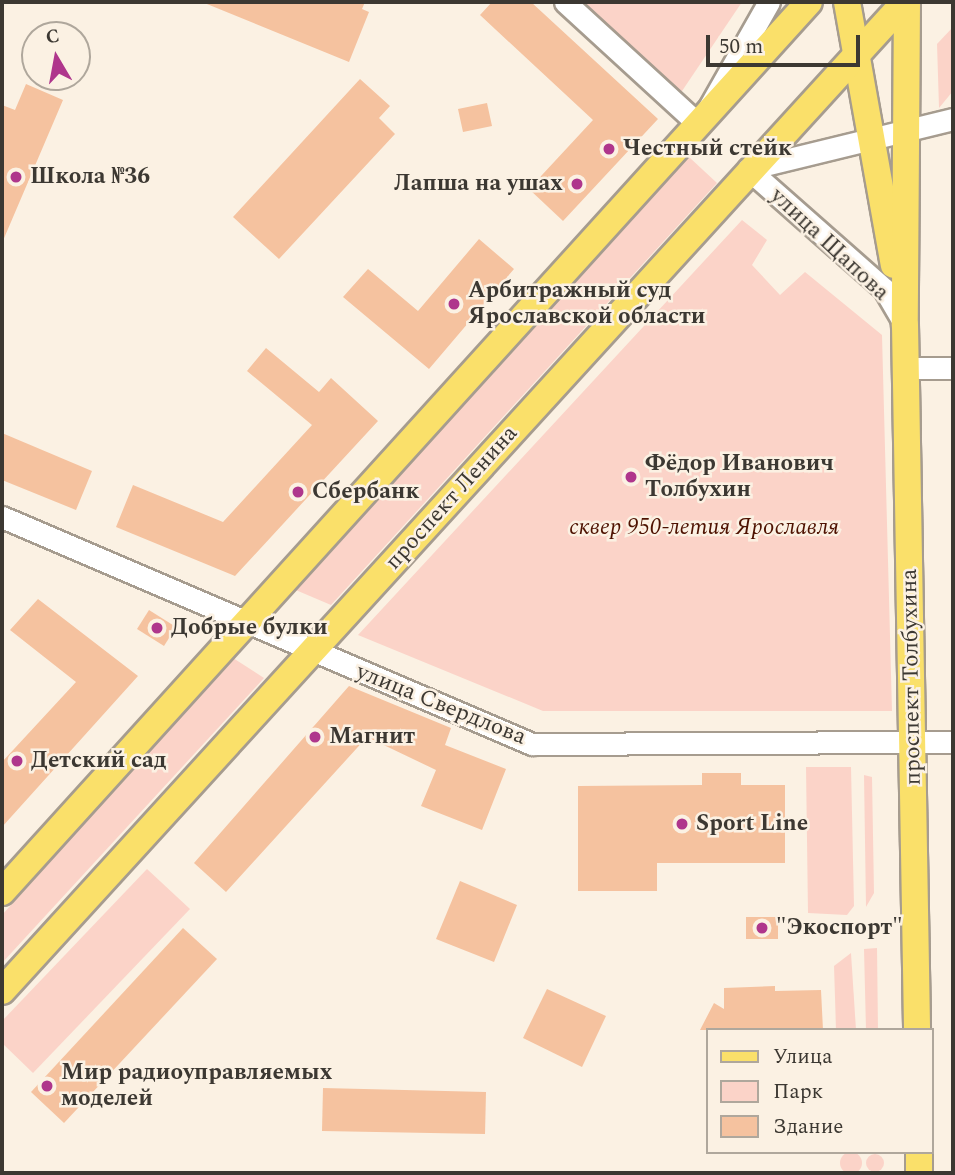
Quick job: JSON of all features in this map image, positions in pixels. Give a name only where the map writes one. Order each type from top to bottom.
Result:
[{"type":"main road","points":[[2,892],[808,2]]},
{"type":"main road","name":"проспект Толбухина","points":[[847,2],[905,325]]},
{"type":"main road","points":[[855,2],[880,12],[905,3]]},
{"type":"main road","name":"проспект Толбухина","points":[[905,3],[908,131],[905,325],[917,1028]]},
{"type":"main road","name":"проспект Ленина","points":[[2,991],[313,652],[748,169],[905,3]]},
{"type":"main road","points":[[919,1154],[919,1173]]},
{"type":"street","points":[[565,2],[699,125],[769,2]]},
{"type":"street","points":[[748,169],[953,119]]},
{"type":"street","name":"улица Щапова","points":[[748,169],[884,289],[905,325]]},
{"type":"street","points":[[907,368],[953,368]]},
{"type":"street","name":"улица Свердлова","points":[[2,517],[532,744],[953,742]]},
{"type":"green space","points":[[577,2],[742,2],[680,94]]},
{"type":"green space","points":[[953,27],[953,91],[939,108],[937,44]]},
{"type":"green space","points":[[689,157],[717,183],[331,605],[291,588]]},
{"type":"green space","name":"сквер 950-летия Ярославля","points":[[742,220],[767,240],[752,265],[780,295],[805,272],[882,335],[892,711],[543,711],[358,635]]},
{"type":"green space","points":[[233,658],[264,678],[2,963],[2,915]]},
{"type":"green space","points":[[806,767],[851,767],[854,906],[847,915],[808,913]]},
{"type":"green space","points":[[864,775],[872,777],[874,893],[866,907]]},
{"type":"green space","points":[[147,869],[190,909],[33,1073],[2,1043],[2,1021]]},
{"type":"green space","points":[[877,948],[878,1028],[866,1028],[864,949]]},
{"type":"green space","points":[[851,953],[856,1028],[836,1028],[834,966]]},
{"type":"green space","points":[[857,1154],[861,1159],[859,1171],[851,1174],[843,1171],[840,1163],[843,1155]]},
{"type":"green space","points":[[875,1154],[881,1157],[884,1163],[881,1169],[875,1172],[869,1169],[866,1163],[869,1157]]},
{"type":"building","points":[[202,2],[365,2],[362,9],[369,12],[349,62]]},
{"type":"building","points":[[492,2],[531,2],[658,119],[563,221],[529,189],[593,120],[480,15]]},
{"type":"building","points":[[360,79],[390,106],[379,118],[395,134],[279,259],[233,217]]},
{"type":"building","name":"Школа №36","points":[[23,91],[42,91],[63,100],[2,243],[2,105],[15,110]]},
{"type":"building","points":[[487,103],[492,126],[463,132],[458,109]]},
{"type":"building","name":"Арбитражный суд Ярославской области","points":[[479,239],[514,269],[429,369],[343,297],[368,269],[418,311]]},
{"type":"building","points":[[266,348],[319,392],[331,378],[378,421],[235,576],[116,527],[133,485],[223,522],[312,425],[247,371]]},
{"type":"building","points":[[2,433],[92,471],[76,510],[2,480]]},
{"type":"building","points":[[38,599],[138,676],[2,827],[2,762],[76,682],[10,630]]},
{"type":"building","name":"Добрые булки","points":[[149,610],[176,627],[164,646],[137,629]]},
{"type":"building","points":[[349,686],[451,728],[445,745],[506,769],[482,830],[421,806],[436,770],[367,737],[226,892],[194,863]]},
{"type":"building","name":"Sport Line","points":[[702,773],[741,773],[741,785],[785,785],[785,863],[657,863],[657,891],[578,891],[578,786],[702,785]]},
{"type":"building","points":[[460,881],[517,905],[494,962],[436,939]]},
{"type":"building","name":"\"Экоспорт\"","points":[[746,917],[778,917],[778,939],[746,939]]},
{"type":"building","points":[[183,928],[217,959],[64,1123],[31,1092]]},
{"type":"building","points":[[775,986],[775,991],[821,990],[823,1028],[700,1030],[714,1003],[724,1009],[724,988]]},
{"type":"building","points":[[547,989],[606,1016],[582,1067],[523,1038]]},
{"type":"building","points":[[323,1088],[486,1092],[485,1134],[322,1131]]},
{"type":"place","name":"Честный стейк","points":[[609,149]]},
{"type":"place","name":"Школа №36","points":[[16,177]]},
{"type":"place","name":"Лапша на ушах","points":[[577,184]]},
{"type":"place","name":"Арбитражный суд Ярославской области","points":[[454,304]]},
{"type":"place","name":"Фёдор Иванович Толбухин","points":[[631,477]]},
{"type":"place","name":"Сбербанк","points":[[298,492]]},
{"type":"place","name":"Добрые булки","points":[[157,628]]},
{"type":"place","name":"Магнит","points":[[315,737]]},
{"type":"place","name":"Детский сад","points":[[17,761]]},
{"type":"place","name":"Sport Line","points":[[682,824]]},
{"type":"place","name":"\"Экоспорт\"","points":[[762,928]]},
{"type":"place","name":"Мир радиоуправляемых моделей","points":[[47,1086]]}]
